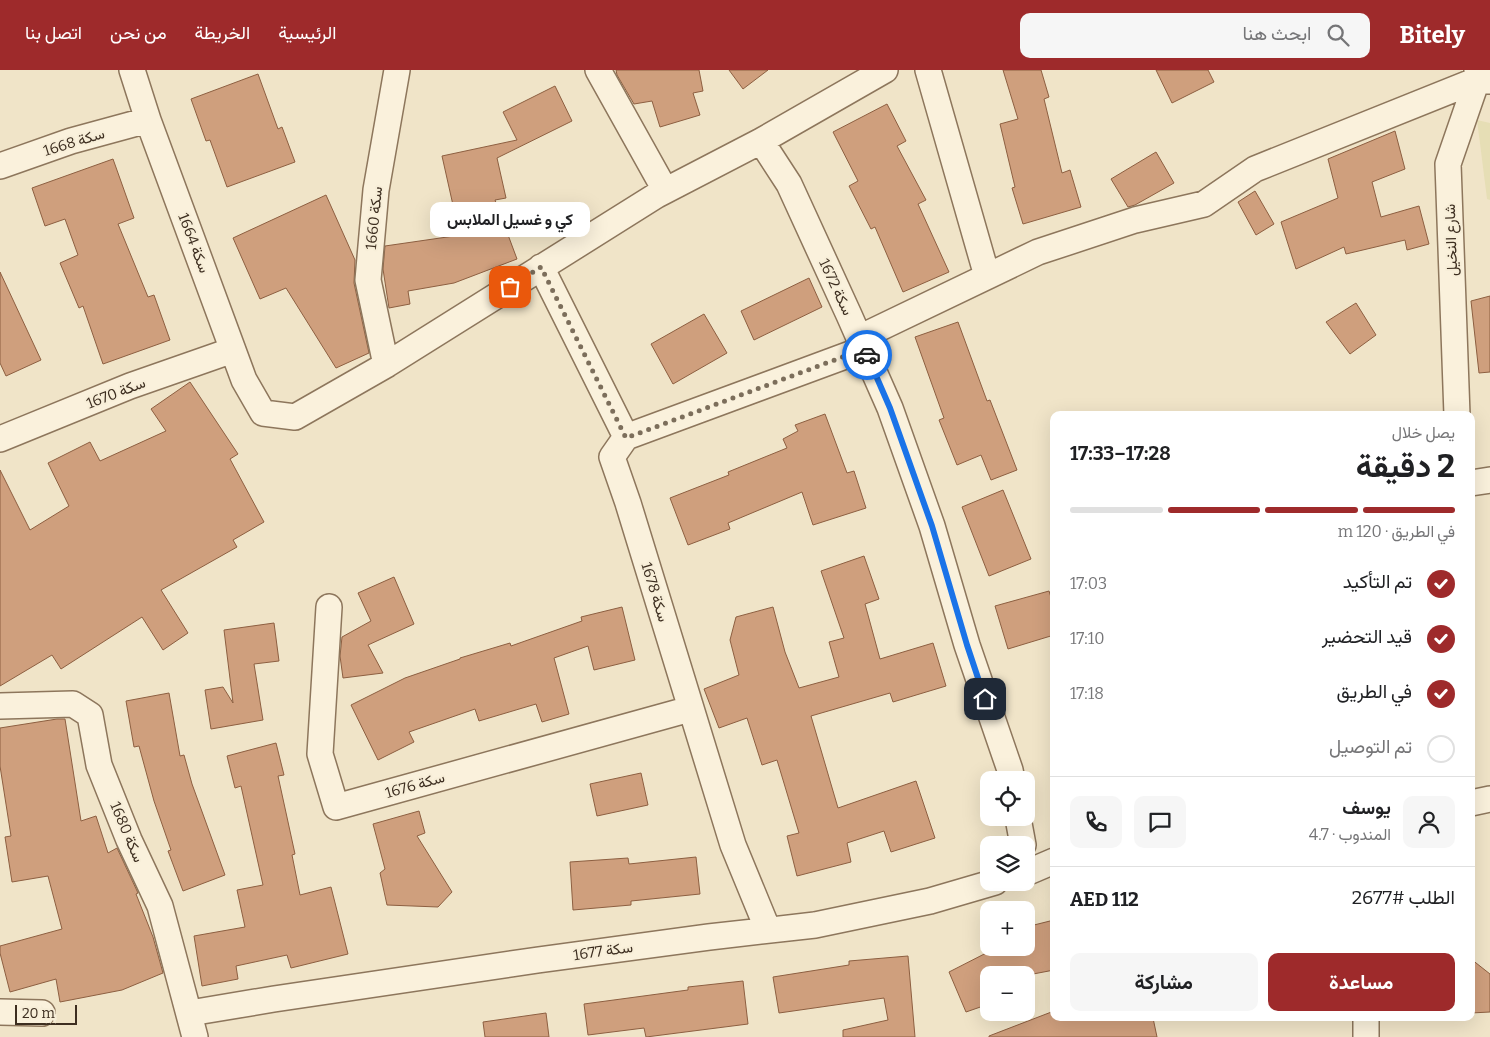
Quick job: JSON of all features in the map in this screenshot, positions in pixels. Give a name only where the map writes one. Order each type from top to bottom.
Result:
[{"type":"street","name":"سكة 1664","points":[[132,70],[148,120],[244,380],[263,413],[295,417],[386,365]]},
{"type":"street","name":"سكة 1660","points":[[386,365],[368,280],[376,190],[396,70]]},
{"type":"street","points":[[598,70],[665,190]]},
{"type":"street","points":[[386,365],[665,190],[761,141],[885,70]]},
{"type":"street","points":[[928,70],[987,276]]},
{"type":"street","points":[[541,267],[626,438],[862,343],[987,276],[1038,252],[1135,220],[1204,204],[1255,169],[1481,77]]},
{"type":"street","name":"شارع النخيل","points":[[1458,411],[1448,164],[1481,77]]},
{"type":"street","name":"سكة 1668","points":[[0,166],[72,141],[148,120]]},
{"type":"street","name":"سكة 1672","points":[[761,141],[788,184],[890,408],[932,526],[967,645],[1010,771]]},
{"type":"street","name":"سكة 1670","points":[[0,440],[130,386],[233,350]]},
{"type":"street","name":"سكة 1678","points":[[626,438],[612,457],[628,503],[733,846],[768,930]]},
{"type":"street","points":[[1475,482],[1490,480]]},
{"type":"street","name":"سكة 1676","points":[[329,607],[320,754],[336,808],[690,709]]},
{"type":"street","name":"سكة 1680","points":[[0,706],[73,704],[90,715],[99,765],[129,840],[160,906],[200,1012],[195,1037]]},
{"type":"street","points":[[1475,802],[1490,800]]},
{"type":"street","points":[[1035,867],[1050,862]]},
{"type":"street","name":"سكة 1677","points":[[200,1012],[274,999],[538,960],[815,925],[930,901],[980,886]]},
{"type":"street","points":[[0,1012],[42,1013]]},
{"type":"street","points":[[1366,1021],[1366,1037]]},
{"type":"shaded area","points":[[1477,120],[1490,123],[1490,200],[1487,199]]},
{"type":"building","points":[[616,70],[699,70],[703,91],[693,93],[700,115],[660,127],[652,101],[634,104]]},
{"type":"building","points":[[729,70],[768,70],[743,89]]},
{"type":"building","points":[[1003,70],[1041,70],[1049,97],[1044,99],[1062,173],[1070,170],[1081,207],[1023,224],[1012,188],[1015,187],[1000,124],[1018,119]]},
{"type":"building","points":[[1156,70],[1208,70],[1214,82],[1172,103]]},
{"type":"building","points":[[258,74],[278,129],[282,127],[295,162],[227,187],[210,140],[206,141],[191,99]]},
{"type":"building","points":[[555,86],[572,121],[497,158],[506,198],[495,200],[517,259],[454,283],[408,291],[410,304],[389,308],[383,269],[385,246],[461,235],[442,156],[517,140],[503,112]]},
{"type":"building","points":[[887,104],[906,141],[897,146],[926,200],[918,204],[949,272],[903,292],[875,227],[871,229],[849,186],[858,181],[833,132]]},
{"type":"building","points":[[1395,131],[1405,169],[1372,182],[1381,217],[1419,206],[1429,244],[1407,250],[1405,240],[1346,254],[1344,247],[1296,269],[1281,222],[1338,198],[1328,159]]},
{"type":"building","points":[[1156,152],[1174,183],[1128,207],[1111,179]]},
{"type":"building","points":[[113,159],[134,218],[118,224],[148,297],[154,295],[170,340],[103,364],[83,306],[79,308],[60,263],[78,255],[65,219],[45,226],[32,188]]},
{"type":"building","points":[[1255,191],[1274,224],[1256,235],[1238,202]]},
{"type":"building","points":[[326,195],[355,260],[354,283],[369,353],[336,368],[286,288],[260,299],[233,238]]},
{"type":"building","points":[[0,272],[41,360],[6,376],[0,363]]},
{"type":"building","points":[[809,278],[822,307],[754,340],[741,311]]},
{"type":"building","points":[[1490,296],[1490,372],[1479,373],[1471,301]]},
{"type":"building","points":[[1356,303],[1376,335],[1350,354],[1326,322]]},
{"type":"building","points":[[704,314],[727,353],[673,384],[651,344]]},
{"type":"building","points":[[958,322],[987,401],[990,400],[1017,470],[991,480],[981,455],[957,465],[939,420],[944,418],[915,337]]},
{"type":"building","points":[[190,382],[238,454],[230,459],[264,522],[233,540],[237,547],[161,590],[188,633],[163,650],[142,617],[61,669],[52,655],[0,686],[0,470],[30,530],[69,506],[48,463],[90,442],[100,461],[166,431],[151,409]]},
{"type":"building","points":[[825,414],[847,473],[854,471],[866,508],[813,525],[802,492],[728,523],[730,529],[688,545],[670,498],[729,475],[728,472],[787,448],[783,439],[798,431],[795,425]]},
{"type":"building","points":[[1003,490],[1031,559],[989,576],[962,507]]},
{"type":"building","points":[[864,556],[879,599],[865,604],[880,659],[933,643],[946,686],[893,702],[890,693],[811,716],[838,808],[916,781],[935,838],[891,852],[884,831],[847,843],[851,862],[797,876],[787,836],[799,833],[777,760],[762,765],[747,718],[719,728],[704,689],[739,675],[730,640],[736,617],[773,607],[785,652],[799,688],[839,677],[829,642],[844,638],[821,571]]},
{"type":"building","points":[[394,577],[414,624],[368,645],[383,673],[343,678],[340,656],[342,637],[371,621],[358,593]]},
{"type":"building","points":[[1049,591],[1050,636],[1008,649],[995,606]]},
{"type":"building","points":[[622,607],[635,660],[594,670],[588,646],[554,658],[569,714],[542,722],[536,704],[479,721],[475,709],[409,732],[414,742],[378,760],[351,705],[405,678],[460,658],[510,643],[511,646],[582,621],[581,617]]},
{"type":"building","points":[[274,623],[279,661],[254,664],[263,720],[211,729],[205,690],[223,687],[233,703],[224,630]]},
{"type":"building","points":[[169,693],[180,756],[184,755],[192,784],[225,875],[183,891],[168,851],[171,850],[154,801],[139,746],[134,747],[126,701]]},
{"type":"building","points":[[65,719],[81,821],[96,816],[108,853],[117,848],[138,893],[136,894],[153,937],[163,973],[122,990],[60,1002],[56,979],[10,992],[0,953],[0,946],[62,929],[48,876],[12,882],[5,837],[11,836],[0,766],[0,728]]},
{"type":"building","points":[[276,743],[284,775],[278,776],[295,854],[292,855],[300,895],[331,887],[348,954],[291,968],[287,955],[236,966],[238,979],[202,986],[194,936],[245,927],[237,890],[263,885],[241,786],[235,788],[227,756]]},
{"type":"building","points":[[641,773],[648,805],[597,816],[590,784]]},
{"type":"building","points":[[419,811],[425,833],[417,836],[452,892],[438,907],[387,905],[380,873],[385,869],[373,824]]},
{"type":"building","points":[[696,857],[700,894],[631,901],[631,905],[573,910],[570,862],[628,858],[629,864]]},
{"type":"building","points":[[1050,921],[1050,971],[1035,974],[1035,966],[980,966],[980,1007],[966,1012],[949,972],[980,956],[1035,956],[1035,925]]},
{"type":"building","points":[[908,956],[915,1037],[843,1037],[843,1030],[888,1020],[884,998],[779,1013],[773,977],[849,965],[849,961]]},
{"type":"building","points":[[1475,962],[1490,974],[1490,1012],[1475,1013]]},
{"type":"building","points":[[743,981],[748,1024],[646,1037],[644,1028],[588,1035],[584,1004],[688,990],[688,987]]},
{"type":"building","points":[[546,1013],[549,1037],[485,1037],[483,1022]]},
{"type":"building","points":[[1050,1013],[1050,1021],[1154,1021],[1157,1037],[989,1037],[1028,1021],[1035,1021],[1035,1018]]},
{"type":"way so far","points":[[510,287],[541,267],[626,438],[864,349],[867,355]]},
{"type":"place","name":"كي و غسيل الملابس","points":[[510,287]]},
{"type":"route","points":[[867,355],[890,408],[932,526],[985,699]]}]
